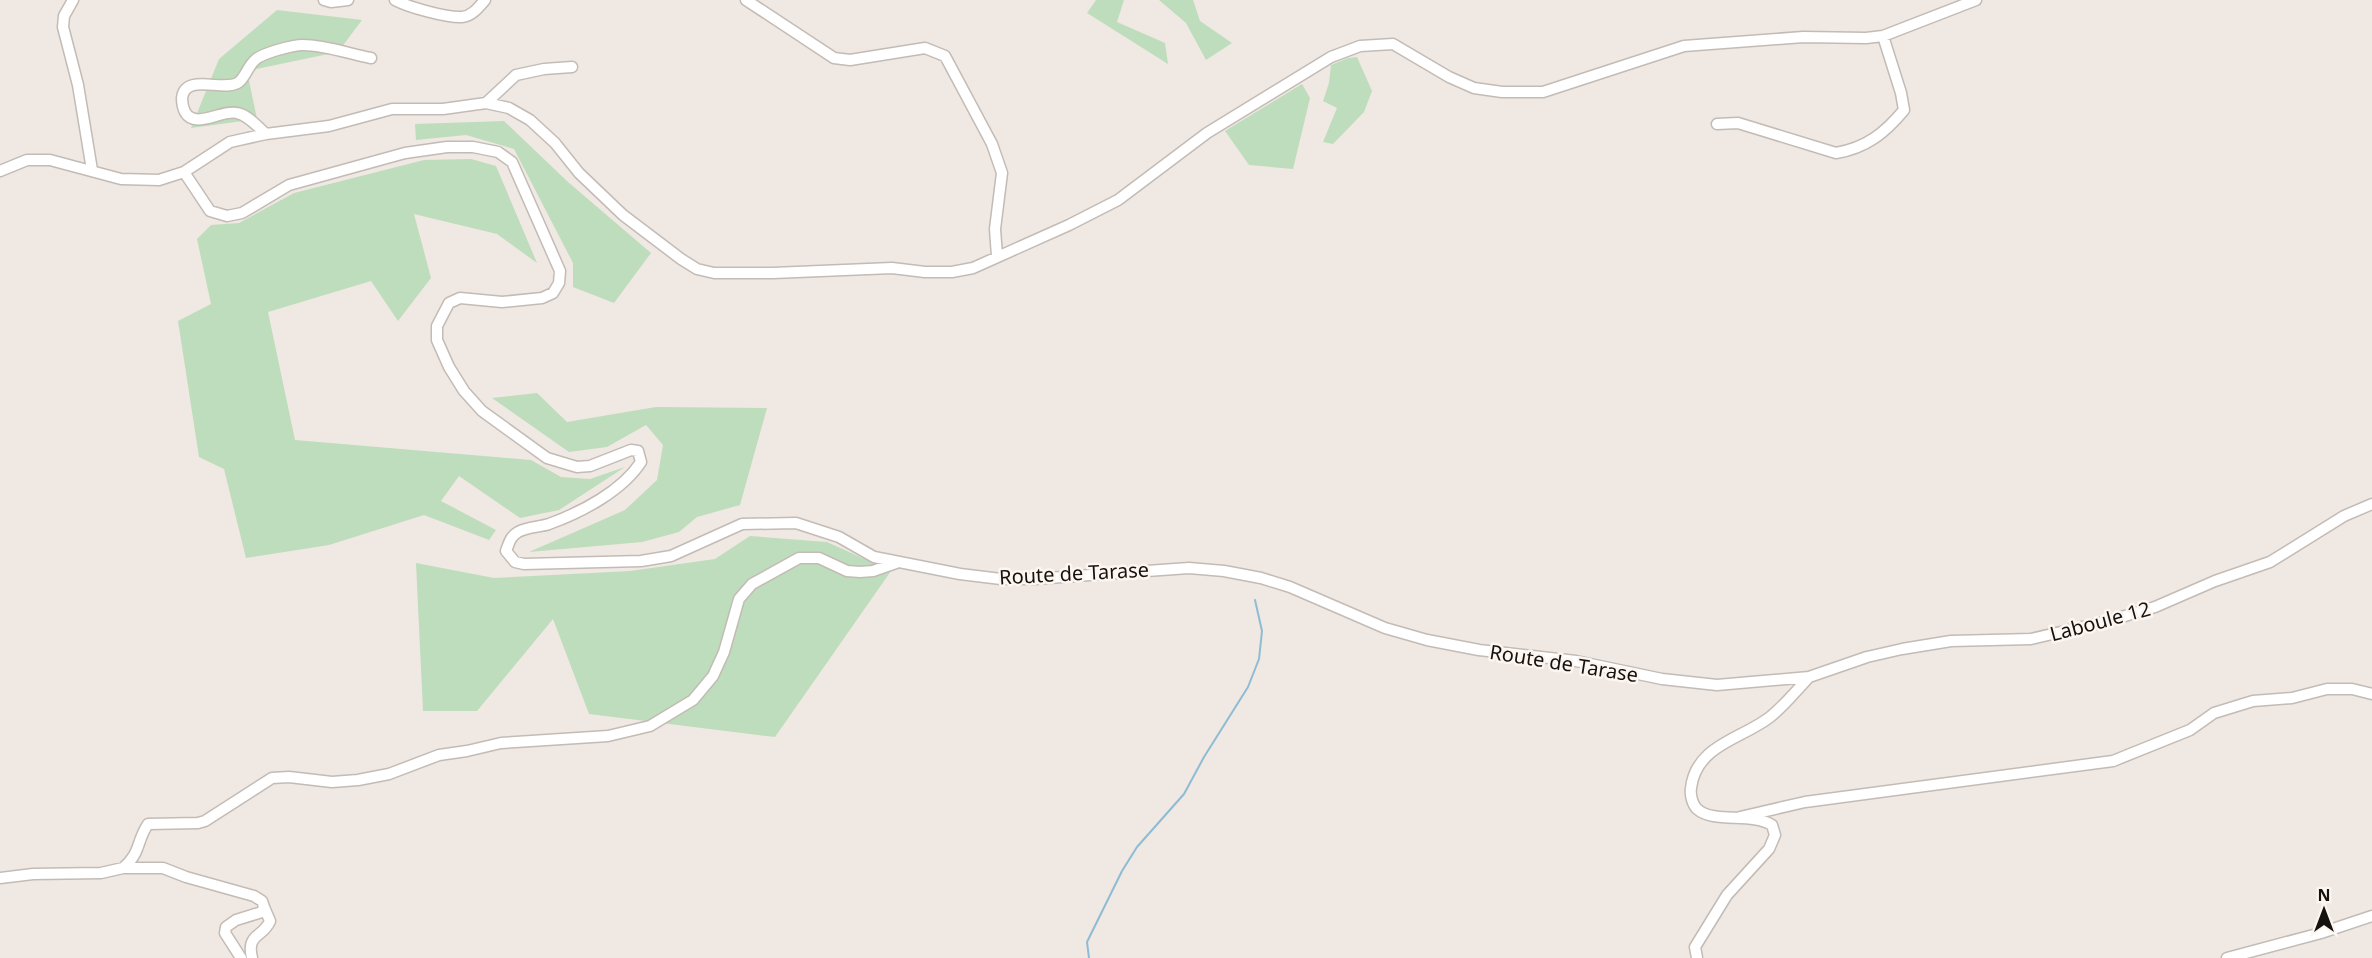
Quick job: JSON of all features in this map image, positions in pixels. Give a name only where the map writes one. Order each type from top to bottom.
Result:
[{"type":"street","points":[[73,0],[67,8],[63,27],[78,85],[92,170]]},
{"type":"street","points":[[324,0],[331,2],[348,0]]},
{"type":"street","points":[[395,0],[416,8],[462,17],[475,12],[485,0]]},
{"type":"street","points":[[746,0],[834,58],[850,60],[925,48],[945,56],[992,144],[1002,173],[995,229],[997,256]]},
{"type":"street","points":[[0,171],[27,160],[50,160],[121,179],[159,180],[184,172],[230,142],[266,134],[329,126],[392,110],[443,109],[486,103],[509,108],[530,120],[555,143],[579,173],[623,215],[681,259],[697,268],[714,273],[892,268],[952,272],[973,268],[1069,225],[1118,200],[1207,133],[1331,57],[1360,46],[1393,44],[1449,77],[1474,88],[1502,92],[1543,92],[1684,46],[1803,37],[1883,36],[1976,0]]},
{"type":"street","points":[[1717,124],[1738,123],[1836,153],[1853,150],[1874,140],[1904,110],[1883,36]]},
{"type":"street","points":[[266,134],[246,117],[236,112],[205,118],[190,117],[183,106],[184,92],[189,87],[200,84],[232,85],[239,82],[254,60],[260,56],[303,45],[371,58]]},
{"type":"street","points":[[486,103],[516,75],[544,69],[572,67]]},
{"type":"street","name":"Route de Tarase","points":[[184,172],[210,211],[227,216],[258,206],[289,185],[405,153],[447,147],[473,147],[498,152],[512,162],[560,271],[559,283],[553,292],[542,298],[502,302],[460,298],[449,303],[437,326],[437,340],[459,383],[482,411],[548,458],[577,467],[590,466],[631,450],[638,451],[642,462],[633,475],[609,493],[570,515],[548,524],[520,531],[510,538],[506,551],[514,562],[524,564],[641,561],[671,556],[742,524],[796,523],[839,537],[874,557],[960,574],[1001,579],[1034,579],[1189,568],[1224,571],[1261,578],[1290,587],[1385,628],[1427,640],[1479,650],[1576,661],[1662,679],[1717,685],[1809,677]]},
{"type":"street","name":"Laboule 12","points":[[1809,677],[1867,657],[1902,649],[1951,641],[2031,639],[2108,621],[2155,607],[2215,581],[2270,562],[2344,516],[2372,504]]},
{"type":"street","points":[[123,868],[138,852],[142,834],[148,824],[198,823],[272,778],[288,777],[344,782],[366,779],[389,774],[439,755],[507,742],[599,737],[650,726],[693,700],[713,676],[721,659],[739,599],[752,584],[799,558],[819,558],[847,571],[860,573],[897,562]]},
{"type":"street","points":[[1697,958],[1695,946],[1715,913],[1727,895],[1769,849],[1775,835],[1772,825],[1766,821],[1710,815],[1698,810],[1693,803],[1690,790],[1694,776],[1713,749],[1768,718],[1809,677]]},
{"type":"street","points":[[1740,817],[1805,802],[2113,761],[2190,730],[2214,713],[2253,701],[2292,698],[2327,690],[2352,689],[2372,694]]},
{"type":"street","points":[[0,878],[33,874],[100,873],[123,868],[171,870],[186,877],[254,896],[262,901],[270,921],[267,927],[253,939],[250,948],[252,958]]},
{"type":"street","points":[[242,958],[225,933],[226,927],[236,920],[260,914],[264,907]]},
{"type":"street","points":[[2227,958],[2315,935],[2372,916]]},
{"type":"green space","points":[[1096,0],[1124,0],[1117,22],[1165,43],[1168,64],[1087,13]]},
{"type":"green space","points":[[1159,0],[1193,0],[1200,21],[1232,43],[1206,60],[1186,23]]},
{"type":"green space","points":[[277,10],[362,20],[338,52],[247,71],[257,119],[191,128],[219,59]]},
{"type":"green space","points":[[1357,57],[1372,91],[1364,112],[1333,144],[1323,142],[1337,108],[1323,101],[1329,83],[1331,65]]},
{"type":"green space","points":[[1302,84],[1310,98],[1293,169],[1249,165],[1225,131]]},
{"type":"green space","points":[[504,121],[568,182],[651,253],[614,303],[573,287],[573,263],[514,149],[466,135],[416,140],[415,124]]},
{"type":"green space","points":[[471,159],[496,166],[537,263],[497,234],[414,214],[431,278],[398,321],[371,281],[268,312],[295,440],[531,460],[561,477],[590,479],[625,467],[559,510],[520,518],[459,476],[441,501],[496,530],[489,540],[424,515],[329,545],[246,558],[224,469],[199,457],[178,321],[211,304],[197,239],[211,225],[239,223],[294,193],[424,160]]},
{"type":"green space","points":[[537,393],[567,422],[656,407],[767,408],[740,505],[697,517],[679,532],[642,542],[529,552],[625,510],[657,480],[663,445],[646,425],[607,447],[569,452],[492,398]]},
{"type":"green space","points":[[750,536],[827,542],[891,571],[775,737],[589,714],[553,619],[477,711],[423,711],[416,563],[494,578],[630,571],[715,559]]},
{"type":"waterway","points":[[1089,958],[1087,942],[1122,871],[1137,847],[1184,794],[1204,757],[1248,687],[1259,659],[1262,631],[1255,600]]}]
